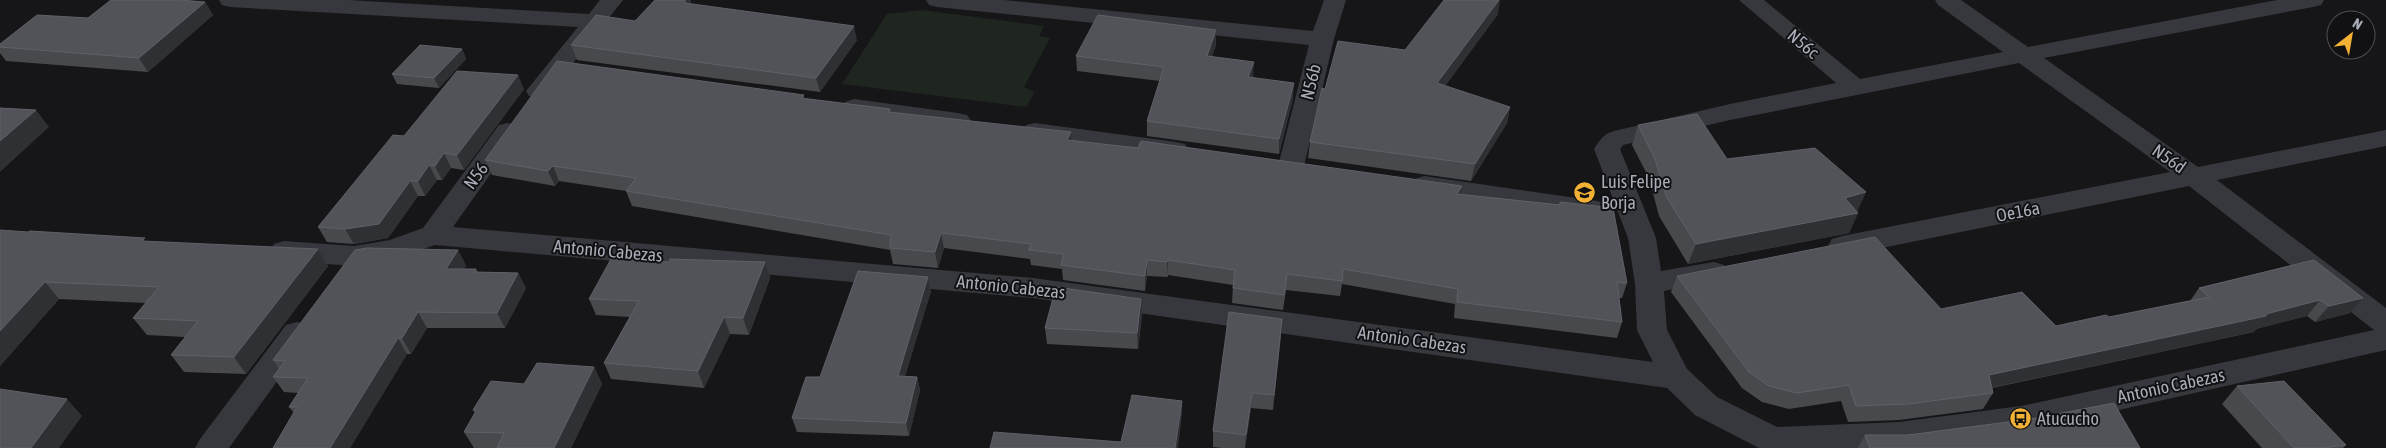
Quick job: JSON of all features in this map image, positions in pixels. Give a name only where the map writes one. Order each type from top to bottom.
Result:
[{"type":"street","points":[[230,0],[593,21]]},
{"type":"street","name":"N56","points":[[433,235],[556,66],[612,0]]},
{"type":"street","points":[[938,0],[1322,39]]},
{"type":"street","name":"N56b","points":[[1291,166],[1322,39],[1336,0]]},
{"type":"street","name":"N56c","points":[[1750,0],[1855,87]]},
{"type":"street","name":"N56d","points":[[1946,0],[2195,177],[2386,324]]},
{"type":"street","points":[[1736,267],[1649,284],[1642,238],[1607,149],[1614,139],[1855,87],[2314,0]]},
{"type":"street","points":[[556,66],[585,70]]},
{"type":"street","points":[[830,103],[977,123]]},
{"type":"street","points":[[1016,129],[1203,154]]},
{"type":"street","name":"Oe16a","points":[[1814,252],[2386,138]]},
{"type":"street","points":[[1398,181],[1633,215]]},
{"type":"street","points":[[256,250],[354,256],[393,249],[433,235]]},
{"type":"street","name":"Antonio Cabezas","points":[[433,235],[1033,288],[1676,377]]},
{"type":"street","points":[[336,280],[354,256]]},
{"type":"street","name":"Antonio Cabezas","points":[[1649,284],[1652,330],[1676,377],[1706,406],[1781,444],[1899,435],[2021,419],[2386,339]]},
{"type":"street","points":[[211,448],[313,312]]},
{"type":"shaded area","points":[[922,10],[1044,26],[1039,36],[1050,38],[1024,87],[1034,92],[1027,107],[842,84],[887,14]]},
{"type":"building","points":[[111,0],[205,2],[139,58],[0,47],[0,44],[37,15],[88,18]]},
{"type":"building","points":[[655,0],[685,0],[685,3],[854,26],[816,78],[571,45],[596,15],[635,21]]},
{"type":"building","points":[[1444,0],[1499,0],[1437,83],[1510,107],[1475,164],[1310,142],[1322,88],[1325,89],[1338,41],[1405,50]]},
{"type":"building","points":[[1098,15],[1216,30],[1207,56],[1254,62],[1248,77],[1294,83],[1279,139],[1147,121],[1164,67],[1076,56]]},
{"type":"building","points":[[420,45],[462,49],[434,78],[392,74]]},
{"type":"building","points":[[557,61],[804,95],[801,98],[890,109],[889,112],[1071,132],[1067,140],[1138,148],[1141,141],[1462,186],[1457,194],[1560,205],[1560,202],[1613,208],[1627,283],[1617,282],[1622,322],[1457,302],[1458,289],[1343,269],[1342,281],[1287,274],[1284,295],[1233,288],[1235,270],[1168,260],[1167,262],[1147,260],[1145,276],[1061,265],[1064,254],[1029,250],[1031,244],[941,233],[935,252],[890,248],[891,235],[626,191],[636,178],[553,166],[548,171],[485,160]]},
{"type":"building","points":[[457,71],[518,75],[457,155],[444,153],[435,166],[429,165],[418,181],[410,181],[379,224],[345,229],[318,227],[393,135],[404,136]]},
{"type":"building","points":[[0,108],[36,110],[0,141]]},
{"type":"building","points":[[1697,114],[1727,159],[1815,148],[1866,192],[1845,198],[1858,213],[1696,244],[1666,196],[1655,159],[1638,125]]},
{"type":"building","points":[[0,230],[145,238],[142,241],[318,249],[234,357],[171,355],[198,321],[133,318],[159,287],[45,282],[0,331]]},
{"type":"building","points":[[1875,237],[1941,309],[2022,292],[2056,326],[2209,297],[2199,288],[2314,260],[2363,298],[2329,306],[2320,300],[2266,314],[2266,316],[1989,375],[1993,393],[1908,404],[1856,406],[1849,385],[1797,393],[1769,386],[1749,372],[1677,276]]},
{"type":"building","points":[[367,248],[458,250],[446,269],[476,269],[474,272],[518,273],[497,313],[418,312],[402,338],[398,338],[330,448],[273,448],[297,407],[289,407],[308,378],[273,377],[285,361],[273,360],[355,250]]},
{"type":"building","points":[[611,259],[669,262],[670,259],[765,262],[743,318],[724,317],[698,371],[604,363],[639,301],[589,299]]},
{"type":"building","points":[[858,271],[928,277],[898,376],[917,377],[906,423],[792,418],[806,377],[820,377]]},
{"type":"building","points":[[1056,287],[1141,299],[1137,333],[1045,328]]},
{"type":"building","points":[[1229,312],[1282,319],[1274,395],[1252,393],[1246,435],[1213,431]]},
{"type":"building","points":[[537,363],[594,367],[554,448],[497,448],[504,433],[464,432],[476,411],[473,410],[491,381],[524,384]]},
{"type":"building","points":[[2284,381],[2346,445],[2322,448],[2294,448],[2237,386]]},
{"type":"building","points":[[0,389],[67,399],[31,448],[0,448]]},
{"type":"building","points":[[1132,395],[1182,401],[1175,448],[990,448],[994,432],[1121,442]]},
{"type":"building","points":[[2114,403],[2140,448],[1870,448],[1865,435],[1908,435],[2031,419]]},
{"type":"place","name":"Luis Felipe Borja","points":[[1585,192]]},
{"type":"place","name":"Atucucho","points":[[2021,419]]}]
